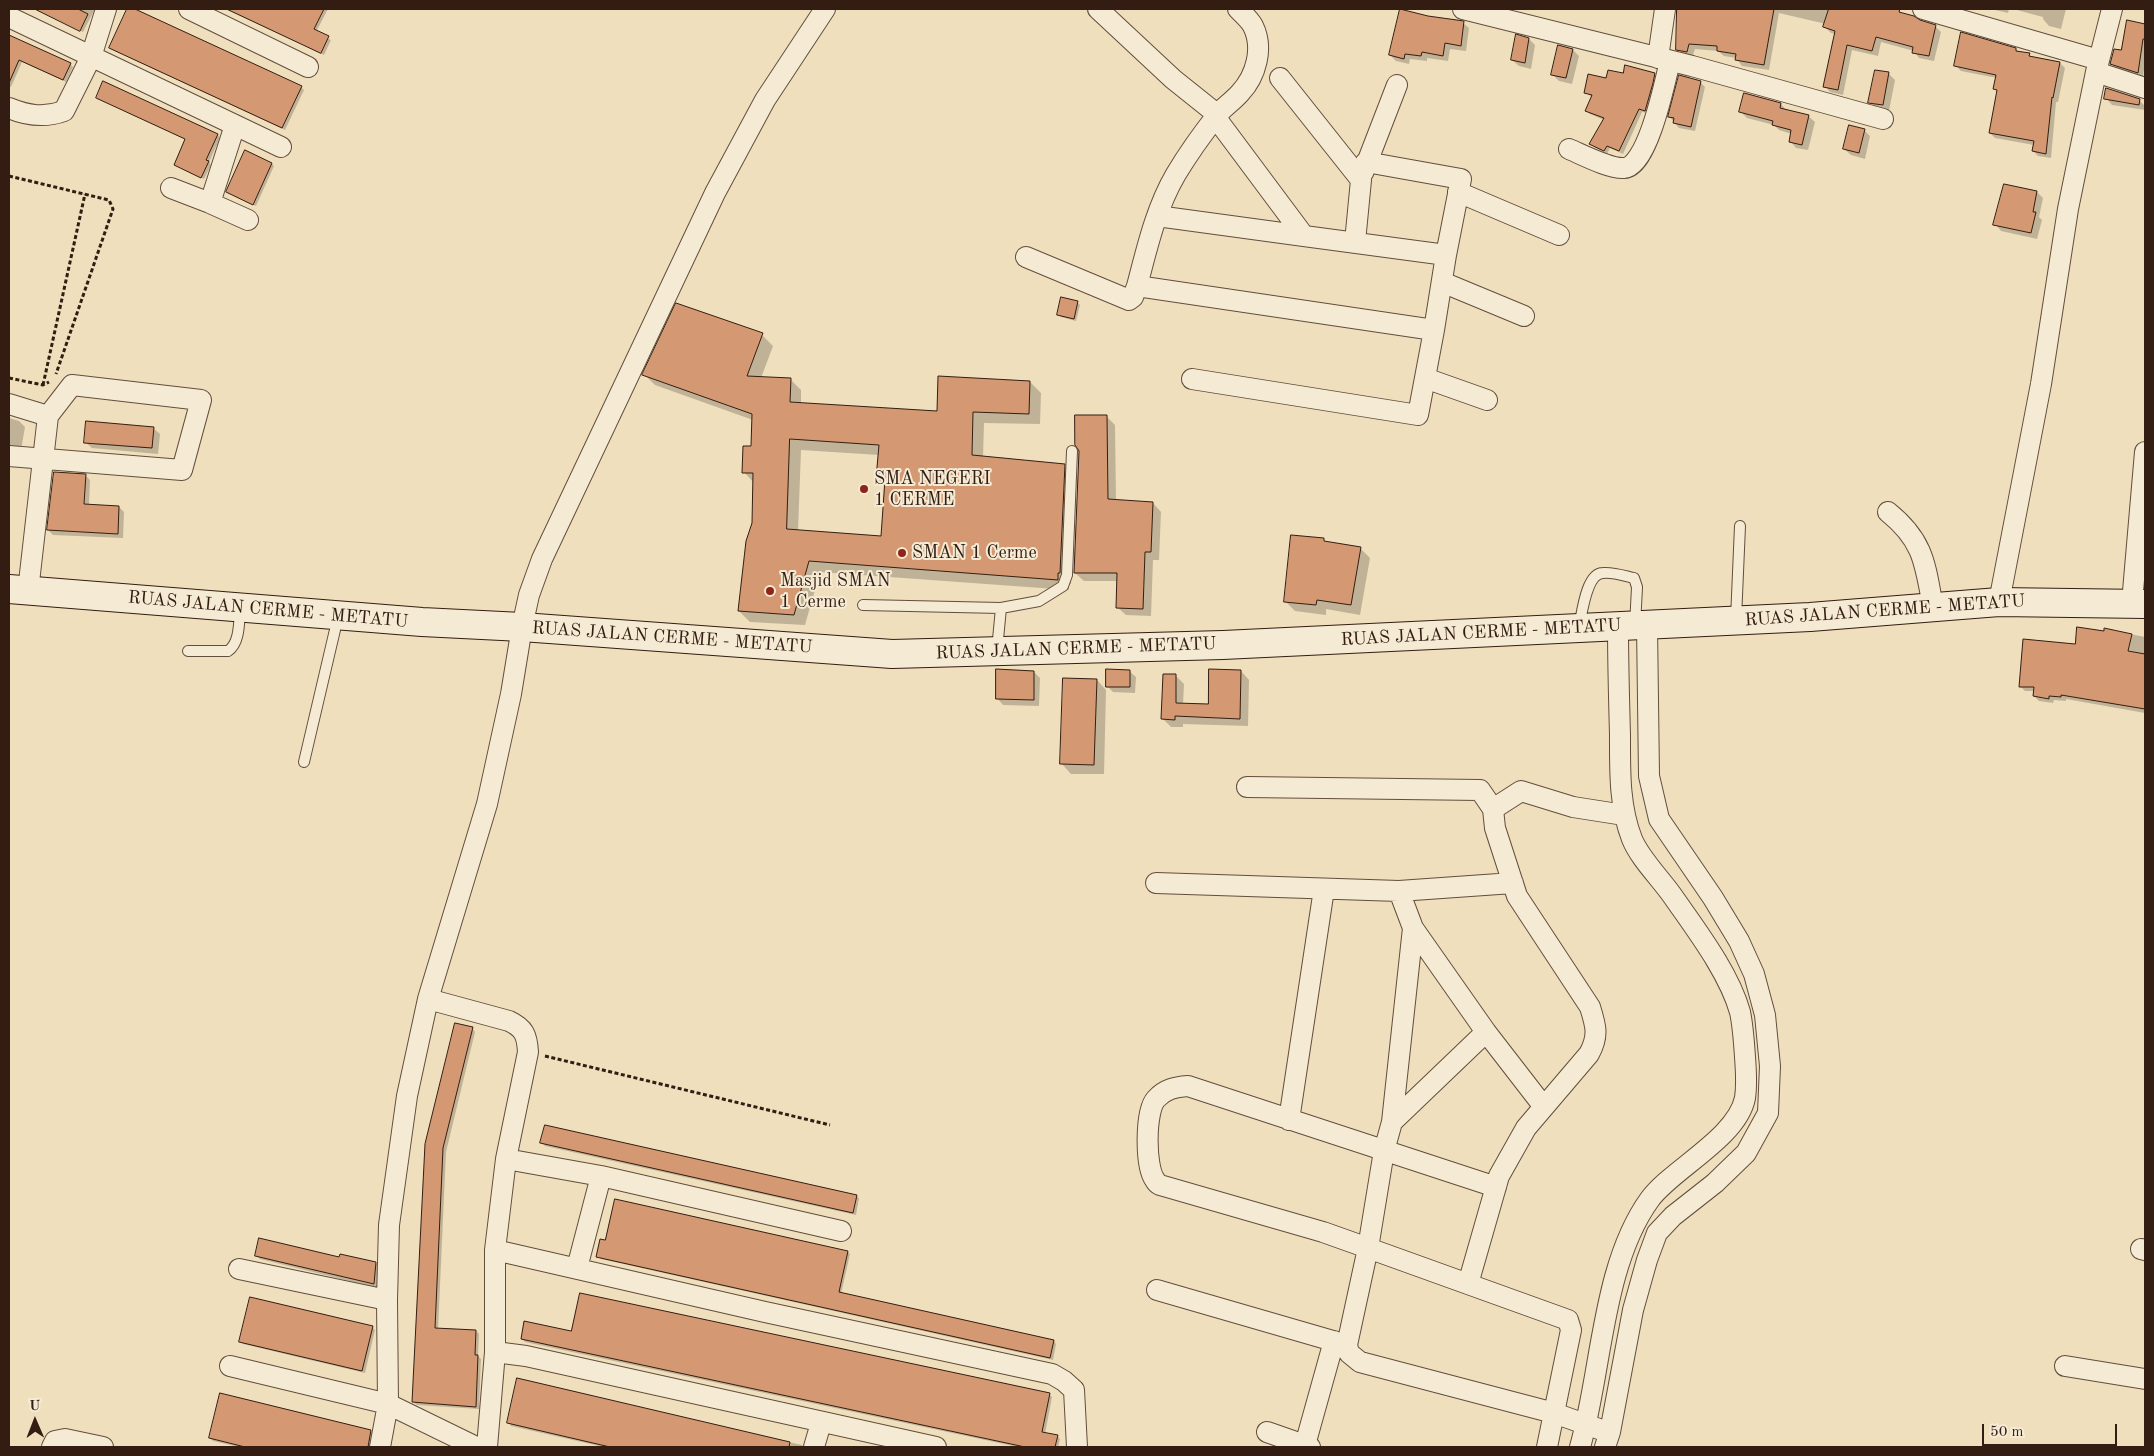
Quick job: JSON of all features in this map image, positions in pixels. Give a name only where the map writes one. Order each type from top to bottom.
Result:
[{"type":"main road","name":"RUAS JALAN CERME - METATU","points":[[18,590],[338,616],[522,627],[892,654],[1223,645],[1810,617],[1999,602],[2139,604]]},
{"type":"street","points":[[9,108],[30,115],[50,116],[64,111],[91,57],[106,9]]},
{"type":"street","points":[[189,9],[308,67]]},
{"type":"street","points":[[380,1447],[388,1404],[387,1300],[389,1225],[407,1096],[428,998],[487,804],[511,694],[529,595],[542,559],[715,193],[765,100],[825,9]]},
{"type":"street","points":[[1098,9],[1173,79],[1217,116],[1304,236]]},
{"type":"street","points":[[1026,257],[1129,300],[1134,297],[1157,216],[1176,175],[1217,116],[1241,92],[1249,80],[1259,49],[1252,24],[1238,9]]},
{"type":"street","points":[[1463,9],[1884,119]]},
{"type":"street","points":[[1569,149],[1610,165],[1625,168],[1632,165],[1654,126],[1664,60],[1665,9]]},
{"type":"street","points":[[1923,9],[2098,66],[2145,88]]},
{"type":"street","points":[[1999,602],[2040,384],[2068,209],[2112,9]]},
{"type":"street","points":[[9,16],[282,147]]},
{"type":"street","points":[[1192,379],[1418,414],[1461,179],[1364,171],[1280,78]]},
{"type":"street","points":[[1355,242],[1364,171],[1397,85]]},
{"type":"street","points":[[210,203],[235,125]]},
{"type":"street","points":[[170,188],[248,220]]},
{"type":"street","points":[[1458,192],[1559,235]]},
{"type":"street","points":[[1157,216],[1446,255]]},
{"type":"street","points":[[1442,282],[1524,316]]},
{"type":"street","points":[[1137,286],[1434,330]]},
{"type":"street","points":[[1425,378],[1487,400]]},
{"type":"street","points":[[9,456],[43,459],[182,470],[201,400],[72,385],[48,416],[43,459],[18,590]]},
{"type":"street","points":[[9,404],[48,416]]},
{"type":"street","points":[[2139,604],[2145,452]]},
{"type":"street","points":[[1888,512],[1903,524],[1918,545],[1924,559],[1933,607]]},
{"type":"street","points":[[1580,1447],[1586,1426],[1614,1282],[1623,1248],[1633,1224],[1651,1197],[1696,1159],[1733,1121],[1745,1100],[1746,1070],[1740,1012],[1723,974],[1704,943],[1633,841],[1624,815],[1620,780],[1633,625]]},
{"type":"street","points":[[1157,1290],[1340,1343],[1360,1362],[1554,1413],[1586,1426],[1608,1440],[1633,1310],[1647,1260],[1657,1233],[1673,1216],[1715,1183],[1746,1152],[1768,1114],[1770,1066],[1765,1015],[1754,974],[1731,928],[1659,819],[1649,776],[1633,625]]},
{"type":"street","points":[[1247,787],[1480,790],[1493,809],[1495,828],[1517,896],[1590,1007],[1596,1028],[1595,1043],[1589,1054],[1526,1128],[1499,1176],[1468,1284]]},
{"type":"street","points":[[1493,809],[1521,791],[1573,807],[1624,815]]},
{"type":"street","points":[[1156,884],[1399,891],[1513,883]]},
{"type":"street","points":[[1289,1120],[1324,889]]},
{"type":"street","points":[[1399,891],[1413,928],[1486,1032],[1544,1107]]},
{"type":"street","points":[[1681,908],[1708,892]]},
{"type":"street","points":[[1267,1432],[1308,1446],[1368,1248],[1384,1151],[1392,1122],[1413,928]]},
{"type":"street","points":[[1704,943],[1731,928]]},
{"type":"street","points":[[428,998],[509,1021],[519,1026],[527,1036],[528,1052],[506,1159],[495,1250],[495,1352],[486,1447]]},
{"type":"street","points":[[1392,1122],[1486,1032]]},
{"type":"street","points":[[1496,1187],[1188,1086],[1175,1087],[1165,1092],[1155,1100],[1150,1110],[1150,1166],[1154,1179],[1160,1185],[1323,1232],[1568,1320],[1571,1330],[1547,1447]]},
{"type":"street","points":[[1745,1100],[1768,1114]]},
{"type":"street","points":[[506,1159],[601,1176],[841,1231]]},
{"type":"street","points":[[577,1268],[601,1176]]},
{"type":"street","points":[[495,1250],[765,1312],[1052,1374],[1074,1390],[1077,1447]]},
{"type":"street","points":[[239,1269],[387,1300]]},
{"type":"street","points":[[495,1352],[526,1356],[936,1447]]},
{"type":"street","points":[[230,1366],[388,1404],[476,1447]]},
{"type":"street","points":[[2065,1366],[2145,1379]]},
{"type":"street","points":[[814,1447],[821,1423]]},
{"type":"street","points":[[52,1447],[55,1441],[65,1440],[103,1447]]},
{"type":"lane","points":[[864,605],[1001,608],[1039,601],[1063,586],[1067,575],[1072,451]]},
{"type":"lane","points":[[1736,620],[1740,526]]},
{"type":"lane","points":[[1579,628],[1590,583],[1594,576],[1602,572],[1634,578],[1637,587],[1633,625]]},
{"type":"lane","points":[[188,651],[228,651],[233,648],[236,642],[240,608]]},
{"type":"lane","points":[[997,651],[1001,608]]},
{"type":"lane","points":[[304,762],[338,616]]},
{"type":"path","points":[[9,176],[109,200],[113,209],[57,372],[51,382],[43,385],[9,378]]},
{"type":"path","points":[[43,385],[85,194]]},
{"type":"path","points":[[528,1052],[830,1125]]},
{"type":"building","points":[[35,9],[78,9],[88,14],[80,31]]},
{"type":"building","points":[[127,9],[135,9],[302,86],[282,128],[109,48]]},
{"type":"building","points":[[227,9],[324,9],[314,29],[329,36],[321,53]]},
{"type":"building","points":[[1400,9],[1428,16],[1464,21],[1461,46],[1445,43],[1443,56],[1422,52],[1421,56],[1405,54],[1404,59],[1389,55]]},
{"type":"building","points":[[1677,9],[1774,9],[1764,65],[1735,60],[1736,54],[1717,51],[1717,46],[1689,44],[1687,52],[1676,50]]},
{"type":"building","points":[[1829,9],[1900,9],[1899,12],[1936,25],[1929,56],[1912,53],[1913,47],[1876,37],[1872,51],[1847,45],[1838,90],[1823,87],[1835,31],[1823,27]]},
{"type":"building","points":[[2127,20],[2145,24],[2145,39],[2143,39],[2138,73],[2110,64],[2114,49],[2121,50]]},
{"type":"building","points":[[1961,32],[2016,48],[2016,51],[2030,53],[2029,56],[2060,62],[2052,97],[2046,154],[2032,151],[2034,141],[1989,133],[1997,90],[1993,89],[1996,75],[1954,66]]},
{"type":"building","points":[[1516,34],[1529,38],[1525,63],[1511,60]]},
{"type":"building","points":[[9,35],[71,63],[63,80],[19,60],[9,83]]},
{"type":"building","points":[[1558,45],[1573,49],[1566,78],[1551,75]]},
{"type":"building","points":[[1625,65],[1655,73],[1653,83],[1645,111],[1639,109],[1619,151],[1607,146],[1604,151],[1589,144],[1604,118],[1585,111],[1592,95],[1584,93],[1588,74],[1606,78],[1608,70],[1623,73]]},
{"type":"building","points":[[1875,70],[1889,72],[1883,105],[1868,103]]},
{"type":"building","points":[[1679,75],[1701,81],[1691,127],[1673,123],[1674,118],[1668,117]]},
{"type":"building","points":[[103,81],[218,134],[206,160],[209,161],[201,178],[174,165],[185,139],[96,98]]},
{"type":"building","points":[[2106,88],[2140,99],[2139,105],[2104,99]]},
{"type":"building","points":[[1744,93],[1781,103],[1780,108],[1809,115],[1802,145],[1789,142],[1791,130],[1772,125],[1773,121],[1739,112]]},
{"type":"building","points":[[1849,125],[1865,129],[1859,153],[1843,149]]},
{"type":"building","points":[[245,150],[272,163],[253,205],[226,192]]},
{"type":"building","points":[[2004,184],[2037,191],[2033,212],[2036,212],[2031,233],[1993,225]]},
{"type":"building","points":[[1061,297],[1078,301],[1074,319],[1057,315]]},
{"type":"building","points":[[676,303],[763,333],[747,376],[791,378],[790,402],[937,411],[938,376],[1030,381],[1029,414],[973,412],[972,455],[1065,464],[1060,573],[1058,573],[1058,580],[809,561],[794,615],[738,611],[746,541],[752,523],[753,473],[742,473],[743,446],[751,446],[752,414],[642,375]],"holes":[[[790,439],[879,445],[876,478],[885,479],[881,536],[787,529]]]},
{"type":"building","points":[[1075,415],[1107,415],[1108,499],[1153,502],[1151,552],[1145,552],[1143,609],[1116,608],[1117,573],[1074,573],[1079,451],[1075,445]]},
{"type":"building","points":[[86,421],[154,427],[152,448],[84,443]]},
{"type":"building","points":[[54,472],[86,474],[84,504],[119,506],[118,534],[47,530]]},
{"type":"building","points":[[1291,535],[1324,538],[1324,541],[1361,547],[1351,605],[1317,600],[1316,605],[1284,602]]},
{"type":"building","points":[[2077,627],[2104,631],[2104,628],[2132,634],[2128,651],[2145,654],[2145,709],[2061,695],[2061,697],[2049,696],[2049,699],[2033,696],[2034,687],[2019,687],[2023,639],[2075,644]]},
{"type":"building","points":[[996,669],[1034,671],[1034,700],[996,699]]},
{"type":"building","points":[[1106,669],[1130,670],[1130,687],[1106,687]]},
{"type":"building","points":[[1209,669],[1241,670],[1240,719],[1175,716],[1175,720],[1161,719],[1163,674],[1176,674],[1176,703],[1208,704]]},
{"type":"building","points":[[1063,678],[1097,679],[1094,765],[1060,764]]},
{"type":"building","points":[[455,1023],[473,1027],[443,1148],[435,1328],[476,1330],[475,1355],[478,1355],[476,1407],[412,1402],[425,1144]]},
{"type":"building","points":[[545,1125],[857,1195],[853,1213],[540,1143]]},
{"type":"building","points":[[615,1199],[848,1251],[839,1292],[1054,1340],[1050,1358],[596,1257],[600,1239],[605,1240]]},
{"type":"building","points":[[259,1238],[339,1257],[340,1254],[376,1262],[374,1284],[255,1256]]},
{"type":"building","points":[[580,1293],[1050,1393],[1042,1432],[1058,1435],[1055,1447],[1025,1447],[521,1339],[524,1321],[571,1331]]},
{"type":"building","points":[[250,1297],[373,1326],[362,1371],[239,1342]]},
{"type":"building","points":[[517,1378],[790,1442],[789,1447],[610,1447],[507,1423]]},
{"type":"building","points":[[220,1393],[371,1430],[368,1447],[245,1447],[209,1438]]},
{"type":"place","name":"SMA NEGERI 1 CERME","points":[[864,489]]},
{"type":"place","name":"SMAN 1 Cerme","points":[[902,553]]},
{"type":"place","name":"Masjid SMAN 1 Cerme","points":[[770,591]]}]
